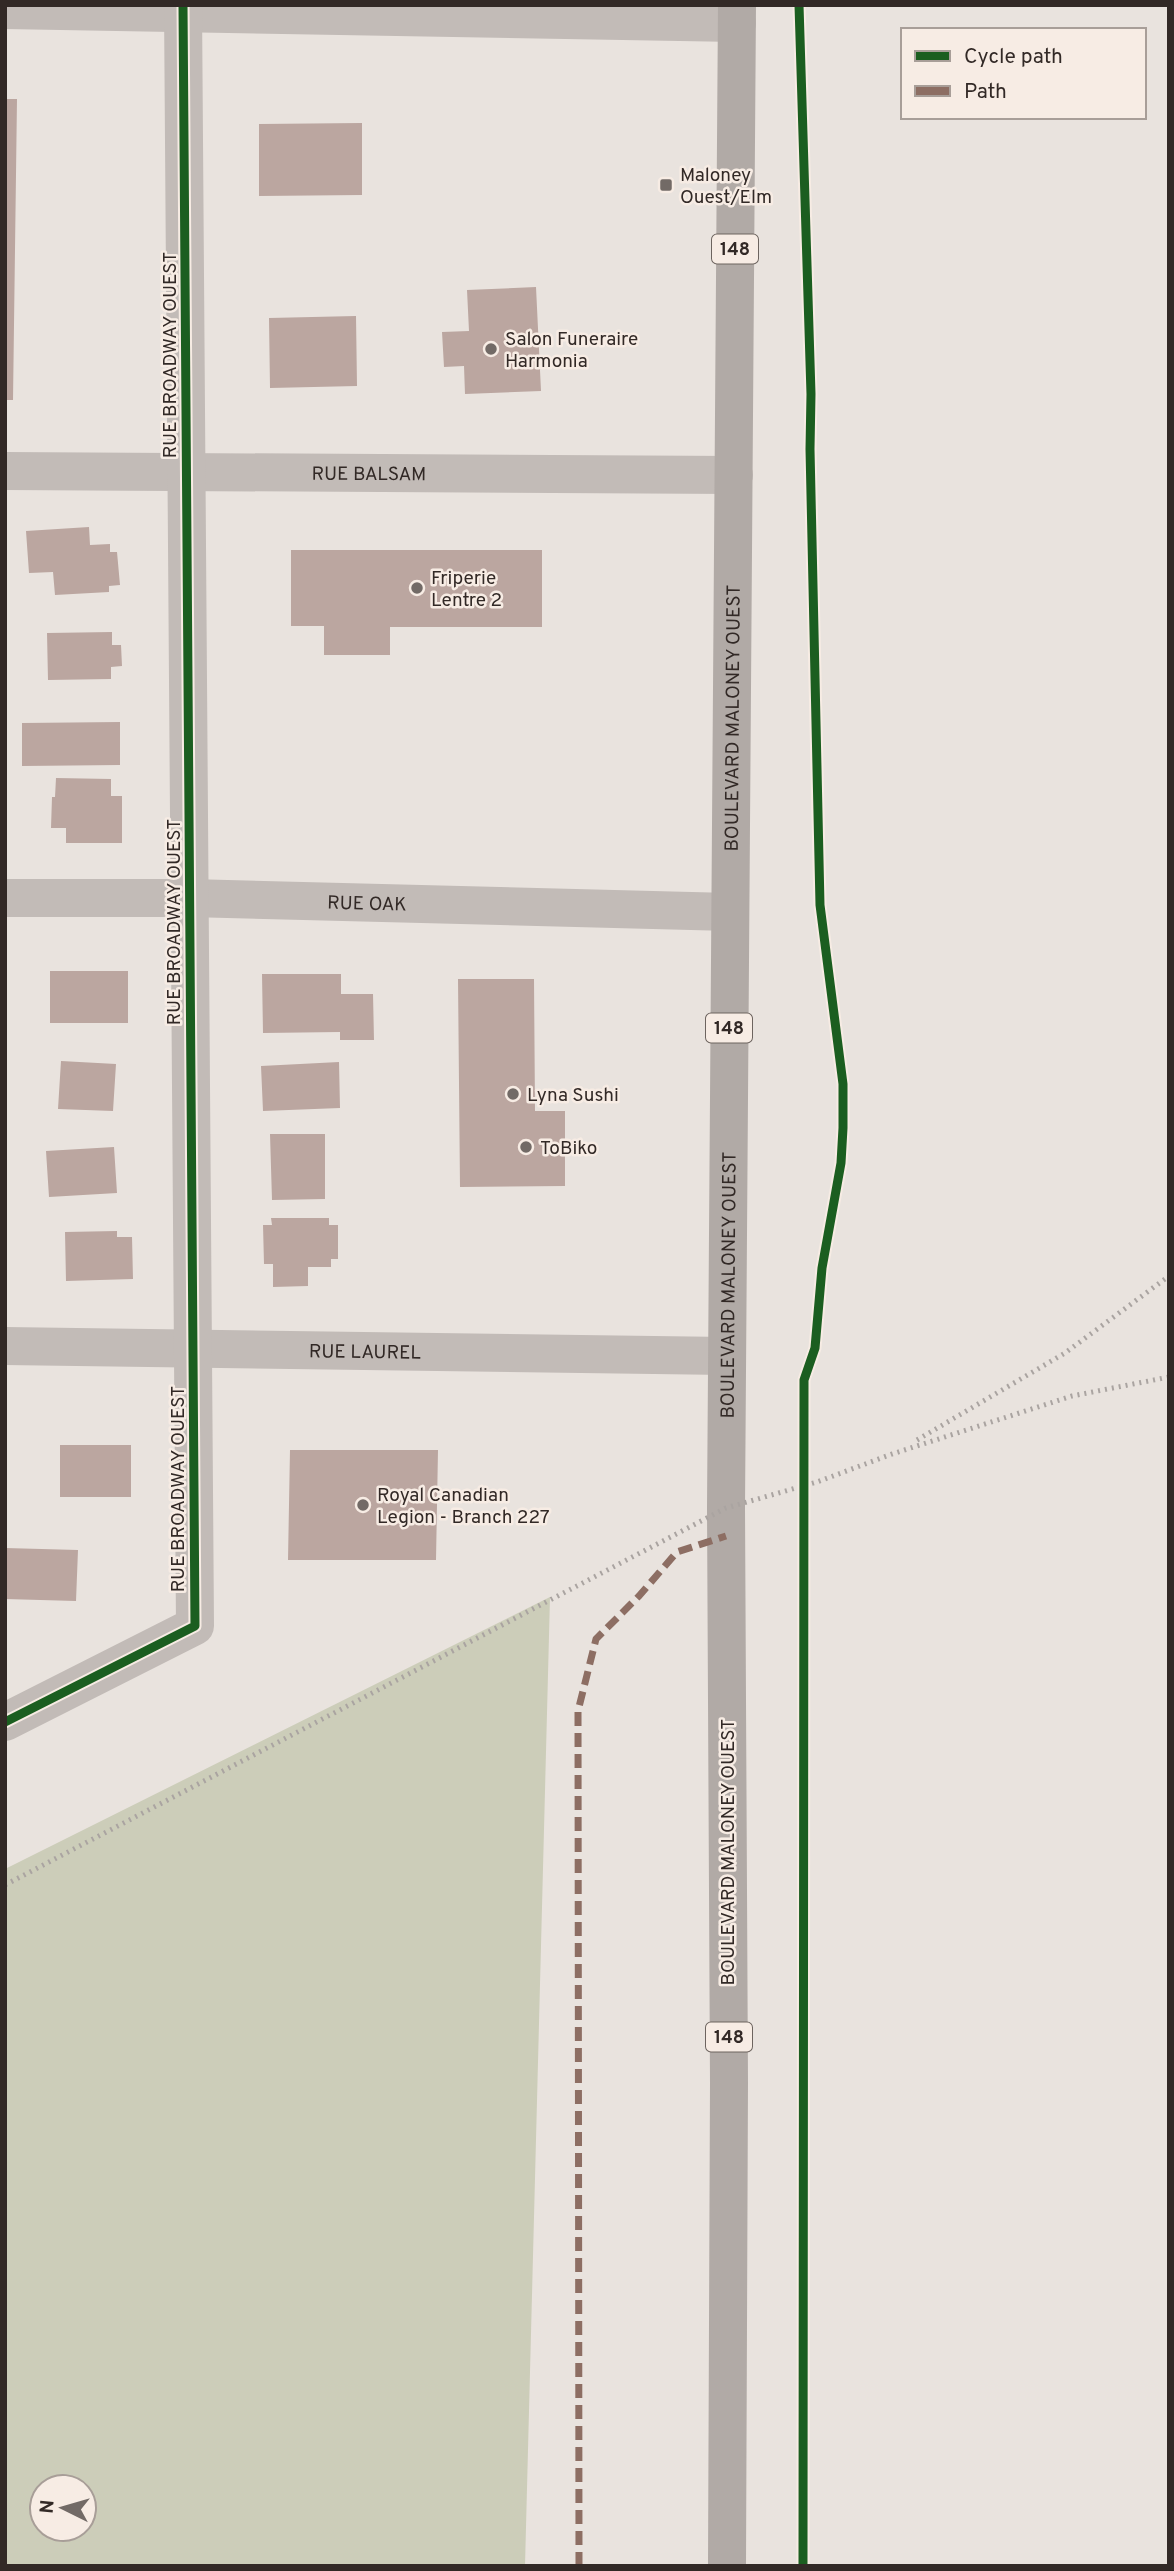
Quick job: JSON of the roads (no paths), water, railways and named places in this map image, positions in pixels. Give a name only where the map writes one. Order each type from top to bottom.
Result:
[{"type":"main road","name":"BOULEVARD MALONEY OUEST","points":[[727,2566],[727,1356],[737,14]]},
{"type":"street","points":[[5,10],[183,8],[737,14]]},
{"type":"street","name":"RUE BROADWAY OUEST","points":[[5,1722],[195,1626],[183,8]]},
{"type":"street","name":"RUE BALSAM","points":[[5,471],[734,475]]},
{"type":"street","name":"RUE OAK","points":[[5,898],[189,898],[730,912]]},
{"type":"street","name":"RUE LAUREL","points":[[5,1346],[727,1356]]},
{"type":"railway","points":[[917,1440],[1065,1353],[1169,1276]]},
{"type":"railway","points":[[5,1885],[726,1508],[817,1482],[892,1454],[1072,1396],[1169,1377]]},
{"type":"place","name":"Maloney Ouest/Elm","points":[[666,185]]},
{"type":"place","name":"Salon Funeraire Harmonia","points":[[491,349]]},
{"type":"place","name":"Friperie Lentre 2","points":[[417,588]]},
{"type":"place","name":"Lyna Sushi","points":[[513,1094]]},
{"type":"place","name":"ToBiko","points":[[526,1147]]},
{"type":"place","name":"Royal Canadian Legion - Branch 227","points":[[363,1505]]}]
